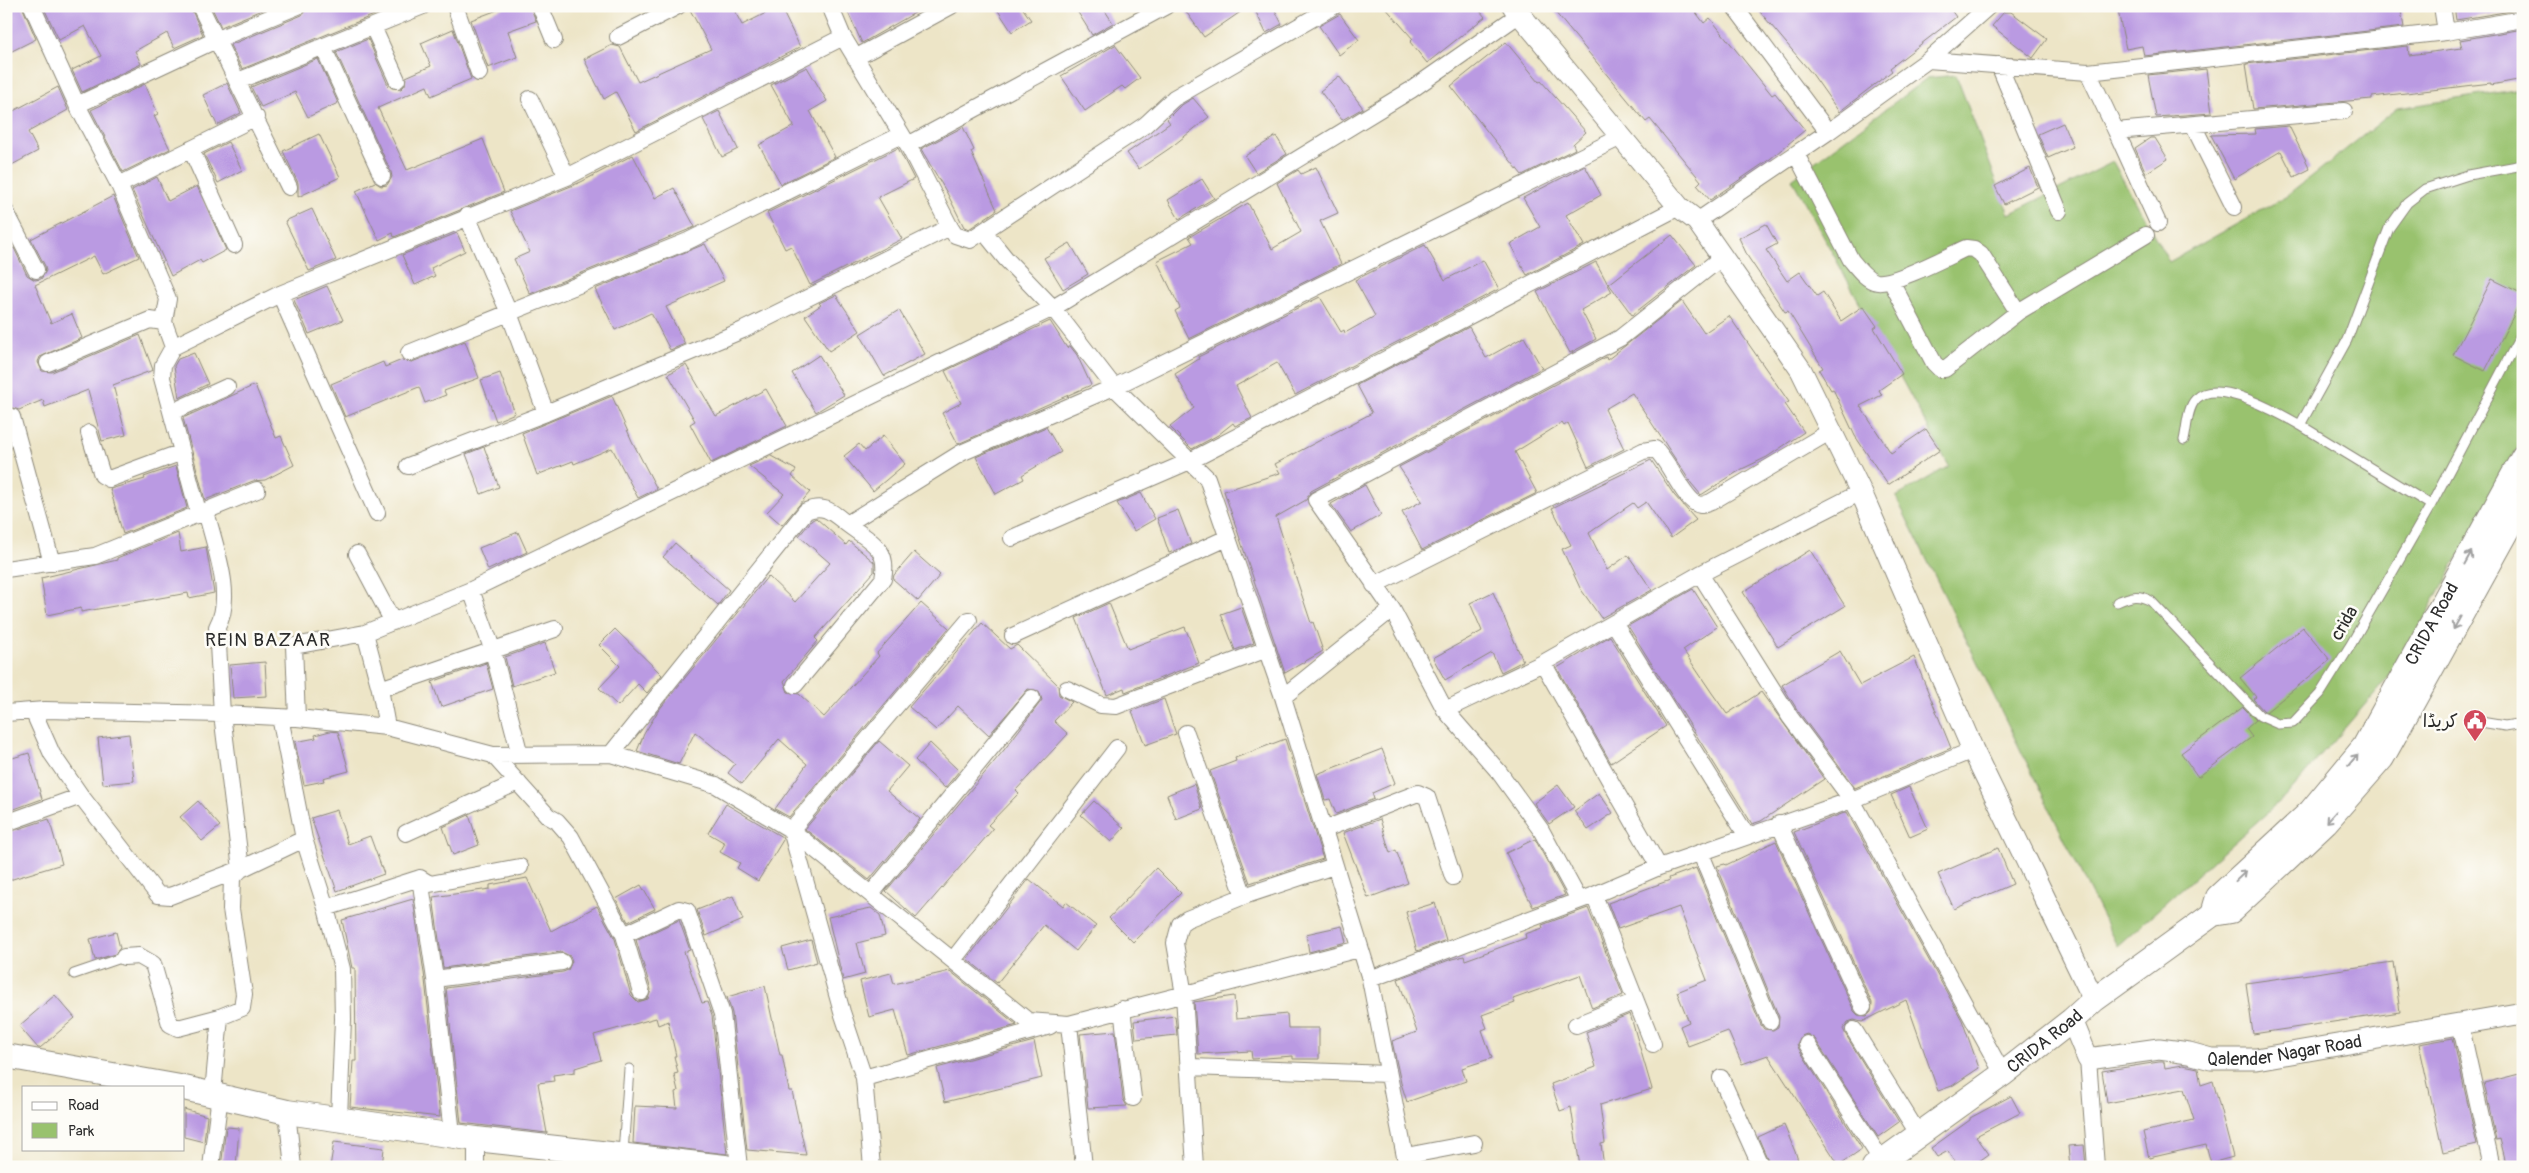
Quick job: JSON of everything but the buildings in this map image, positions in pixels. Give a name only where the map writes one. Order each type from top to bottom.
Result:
[{"type":"main road","name":"CRIDA Road","points":[[2340,792],[2523,457]]},
{"type":"main road","name":"CRIDA Road","points":[[1878,1164],[2003,1074],[2072,1020],[2094,1000],[2214,914],[2218,897],[2311,811],[2340,792],[2382,758],[2523,503]]},
{"type":"main road","points":[[6,1056],[100,1079],[170,1086]]},
{"type":"main road","points":[[185,1088],[217,1094],[287,1112],[452,1134],[476,1139],[725,1167]]},
{"type":"street","points":[[32,6],[77,105],[119,185],[168,300],[164,322],[173,347]]},
{"type":"street","points":[[200,6],[218,39],[289,187]]},
{"type":"street","points":[[77,105],[218,39],[298,6]]},
{"type":"street","points":[[455,6],[479,72]]},
{"type":"street","points":[[540,6],[554,40]]},
{"type":"street","points":[[618,37],[678,6]]},
{"type":"street","points":[[830,6],[842,37],[904,140],[950,227],[955,235],[962,239],[970,240],[985,233],[1145,125],[1174,98],[1334,6]]},
{"type":"street","points":[[855,58],[951,6]]},
{"type":"street","points":[[409,354],[688,241],[904,140],[1166,6]]},
{"type":"street","points":[[1734,6],[1828,132]]},
{"type":"street","points":[[1697,221],[1828,132],[1928,60],[1989,6]]},
{"type":"street","points":[[2442,6],[2446,32]]},
{"type":"street","points":[[238,81],[414,8]]},
{"type":"street","points":[[338,1118],[343,1019],[342,969],[326,908],[304,839],[288,718],[294,646],[365,633],[471,590],[1054,308],[1411,90],[1517,10],[1679,207],[1697,221],[1801,370],[1861,492],[1973,750],[2094,1000]]},
{"type":"street","points":[[1928,60],[2088,72],[2446,32],[2523,20]]},
{"type":"street","points":[[373,26],[396,80]]},
{"type":"street","points":[[242,869],[222,714],[217,627],[223,617],[226,594],[203,513],[182,452],[162,378],[164,365],[173,347],[280,294],[467,216],[567,177],[842,37]]},
{"type":"street","points":[[323,47],[382,176]]},
{"type":"street","points":[[1999,65],[2059,211]]},
{"type":"street","points":[[2088,72],[2158,223]]},
{"type":"street","points":[[530,98],[567,177]]},
{"type":"street","points":[[2116,131],[2344,111]]},
{"type":"street","points":[[119,185],[256,117]]},
{"type":"street","points":[[2192,125],[2234,207]]},
{"type":"street","points":[[846,524],[961,454],[1114,386],[1621,137]]},
{"type":"street","points":[[191,149],[234,245]]},
{"type":"street","points":[[1796,154],[1851,260],[1861,272],[1876,282],[1891,281],[1966,248],[1974,249],[1981,254],[2018,312]]},
{"type":"street","points":[[1012,538],[1190,461],[1679,207]]},
{"type":"street","points":[[6,212],[36,270]]},
{"type":"street","points":[[467,216],[510,313],[546,414]]},
{"type":"street","points":[[408,466],[546,414],[743,330],[950,227]]},
{"type":"street","points":[[985,233],[1006,259],[1054,308],[1114,386],[1207,478],[1283,697],[1325,829],[1359,949],[1370,979],[1406,1161],[1474,1143]]},
{"type":"street","points":[[1891,281],[1934,363],[1940,369],[1945,369],[2018,312],[2146,235]]},
{"type":"street","points":[[1653,1044],[1636,1001],[1587,898],[1499,772],[1445,710],[1392,609],[1316,500],[1620,338],[1721,258]]},
{"type":"street","points":[[280,294],[377,513]]},
{"type":"street","points":[[48,363],[143,322],[164,322]]},
{"type":"street","points":[[172,412],[227,387]]},
{"type":"street","points":[[12,417],[52,563]]},
{"type":"street","points":[[1374,585],[1643,451],[1655,449],[1662,455],[1692,501],[1700,505],[1711,502],[1831,431]]},
{"type":"street","points":[[89,433],[102,475],[109,479],[182,452]]},
{"type":"street","points":[[6,570],[95,556],[257,490]]},
{"type":"street","points":[[1445,710],[1543,663],[1700,574],[1861,492]]},
{"type":"street","points":[[611,754],[801,515],[820,506],[827,508],[878,548],[885,559],[883,579],[796,685]]},
{"type":"street","points":[[1014,636],[1227,538]]},
{"type":"street","points":[[357,554],[393,622]]},
{"type":"street","points":[[1700,574],[1790,718],[1852,800],[2003,1074]]},
{"type":"street","points":[[471,590],[493,651],[520,755]]},
{"type":"street","points":[[1283,697],[1392,609]]},
{"type":"street","points":[[790,830],[969,620]]},
{"type":"street","points":[[1614,623],[1747,836]]},
{"type":"street","points":[[380,689],[555,629]]},
{"type":"street","points":[[365,633],[380,689],[387,727]]},
{"type":"street","points":[[1067,689],[1101,706],[1116,706],[1267,648]]},
{"type":"street","points":[[1543,663],[1660,867]]},
{"type":"street","points":[[871,894],[1032,698]]},
{"type":"street","points":[[33,711],[52,754],[81,796],[158,895],[170,896],[242,869],[304,839]]},
{"type":"street","points":[[6,713],[33,711],[222,714],[288,718],[387,727],[494,756],[611,754],[716,785],[790,830],[1028,1021],[1062,1024]]},
{"type":"street","points":[[1186,733],[1244,896]]},
{"type":"street","points":[[953,960],[1117,748]]},
{"type":"street","points":[[1370,979],[1587,898],[1660,867],[1852,800],[1973,750]]},
{"type":"street","points":[[494,756],[548,816],[557,821],[571,837],[624,935],[641,992]]},
{"type":"street","points":[[406,834],[518,782]]},
{"type":"street","points":[[1325,829],[1418,793],[1423,794],[1426,797],[1453,877]]},
{"type":"street","points":[[6,824],[81,796]]},
{"type":"street","points":[[1779,824],[1863,1007]]},
{"type":"street","points":[[790,830],[842,1012],[864,1078],[872,1167]]},
{"type":"street","points":[[1701,854],[1770,1021]]},
{"type":"street","points":[[1195,1167],[1184,995],[1175,944],[1180,924],[1187,919],[1244,896],[1334,866]]},
{"type":"street","points":[[326,908],[420,878],[430,884],[520,867]]},
{"type":"street","points":[[124,957],[139,956],[153,964],[170,1024],[174,1028],[220,1017],[242,1008],[243,1000],[231,909],[231,886],[232,878],[242,869]]},
{"type":"street","points":[[420,878],[452,1134]]},
{"type":"street","points":[[624,935],[679,909],[688,911],[722,1014],[739,1167]]},
{"type":"street","points":[[864,1078],[1062,1024],[1184,995],[1359,949]]},
{"type":"street","points":[[434,979],[562,962]]},
{"type":"street","points":[[1576,1025],[1636,1001]]},
{"type":"street","points":[[1122,1009],[1134,1098]]},
{"type":"street","name":"Qalender Nagar Road","points":[[2088,1059],[2159,1049],[2211,1059],[2256,1059],[2523,1013]]},
{"type":"street","points":[[211,1167],[217,1094],[220,1017]]},
{"type":"street","points":[[2072,1020],[2088,1059],[2096,1167]]},
{"type":"street","points":[[2460,1023],[2492,1167]]},
{"type":"street","points":[[1062,1024],[1084,1167]]},
{"type":"street","points":[[1854,1030],[1919,1136]]},
{"type":"street","points":[[1807,1044],[1878,1164]]},
{"type":"street","points":[[1190,1066],[1388,1074]]},
{"type":"street","points":[[1721,1078],[1761,1167]]},
{"type":"street","points":[[287,1112],[293,1167]]},
{"type":"street","points":[[476,1139],[476,1167]]},
{"type":"lane","points":[[2300,425],[2347,340],[2389,228],[2407,203],[2425,189],[2468,175],[2523,165]]},
{"type":"lane","name":"crida","points":[[2117,602],[2131,596],[2142,596],[2151,601],[2260,716],[2278,724],[2294,723],[2320,694],[2431,505],[2523,332]]},
{"type":"lane","points":[[2184,440],[2191,406],[2202,394],[2224,392],[2239,396],[2300,425],[2431,505]]},
{"type":"lane","points":[[2469,720],[2505,726],[2523,723]]},
{"type":"lane","points":[[74,974],[124,957]]},
{"type":"lane","points":[[622,1156],[629,1069]]},
{"type":"green space","points":[[1956,75],[2009,214],[2113,162],[2169,262],[2287,196],[2398,108],[2521,89],[2523,97],[2523,438],[2400,664],[2286,796],[2117,946],[1896,497],[1949,466],[1792,179],[1927,78]]},
{"type":"place","name":"کریڈا","points":[[2475,742]]},
{"type":"district","name":"REIN BAZAAR","points":[[268,639]]}]
